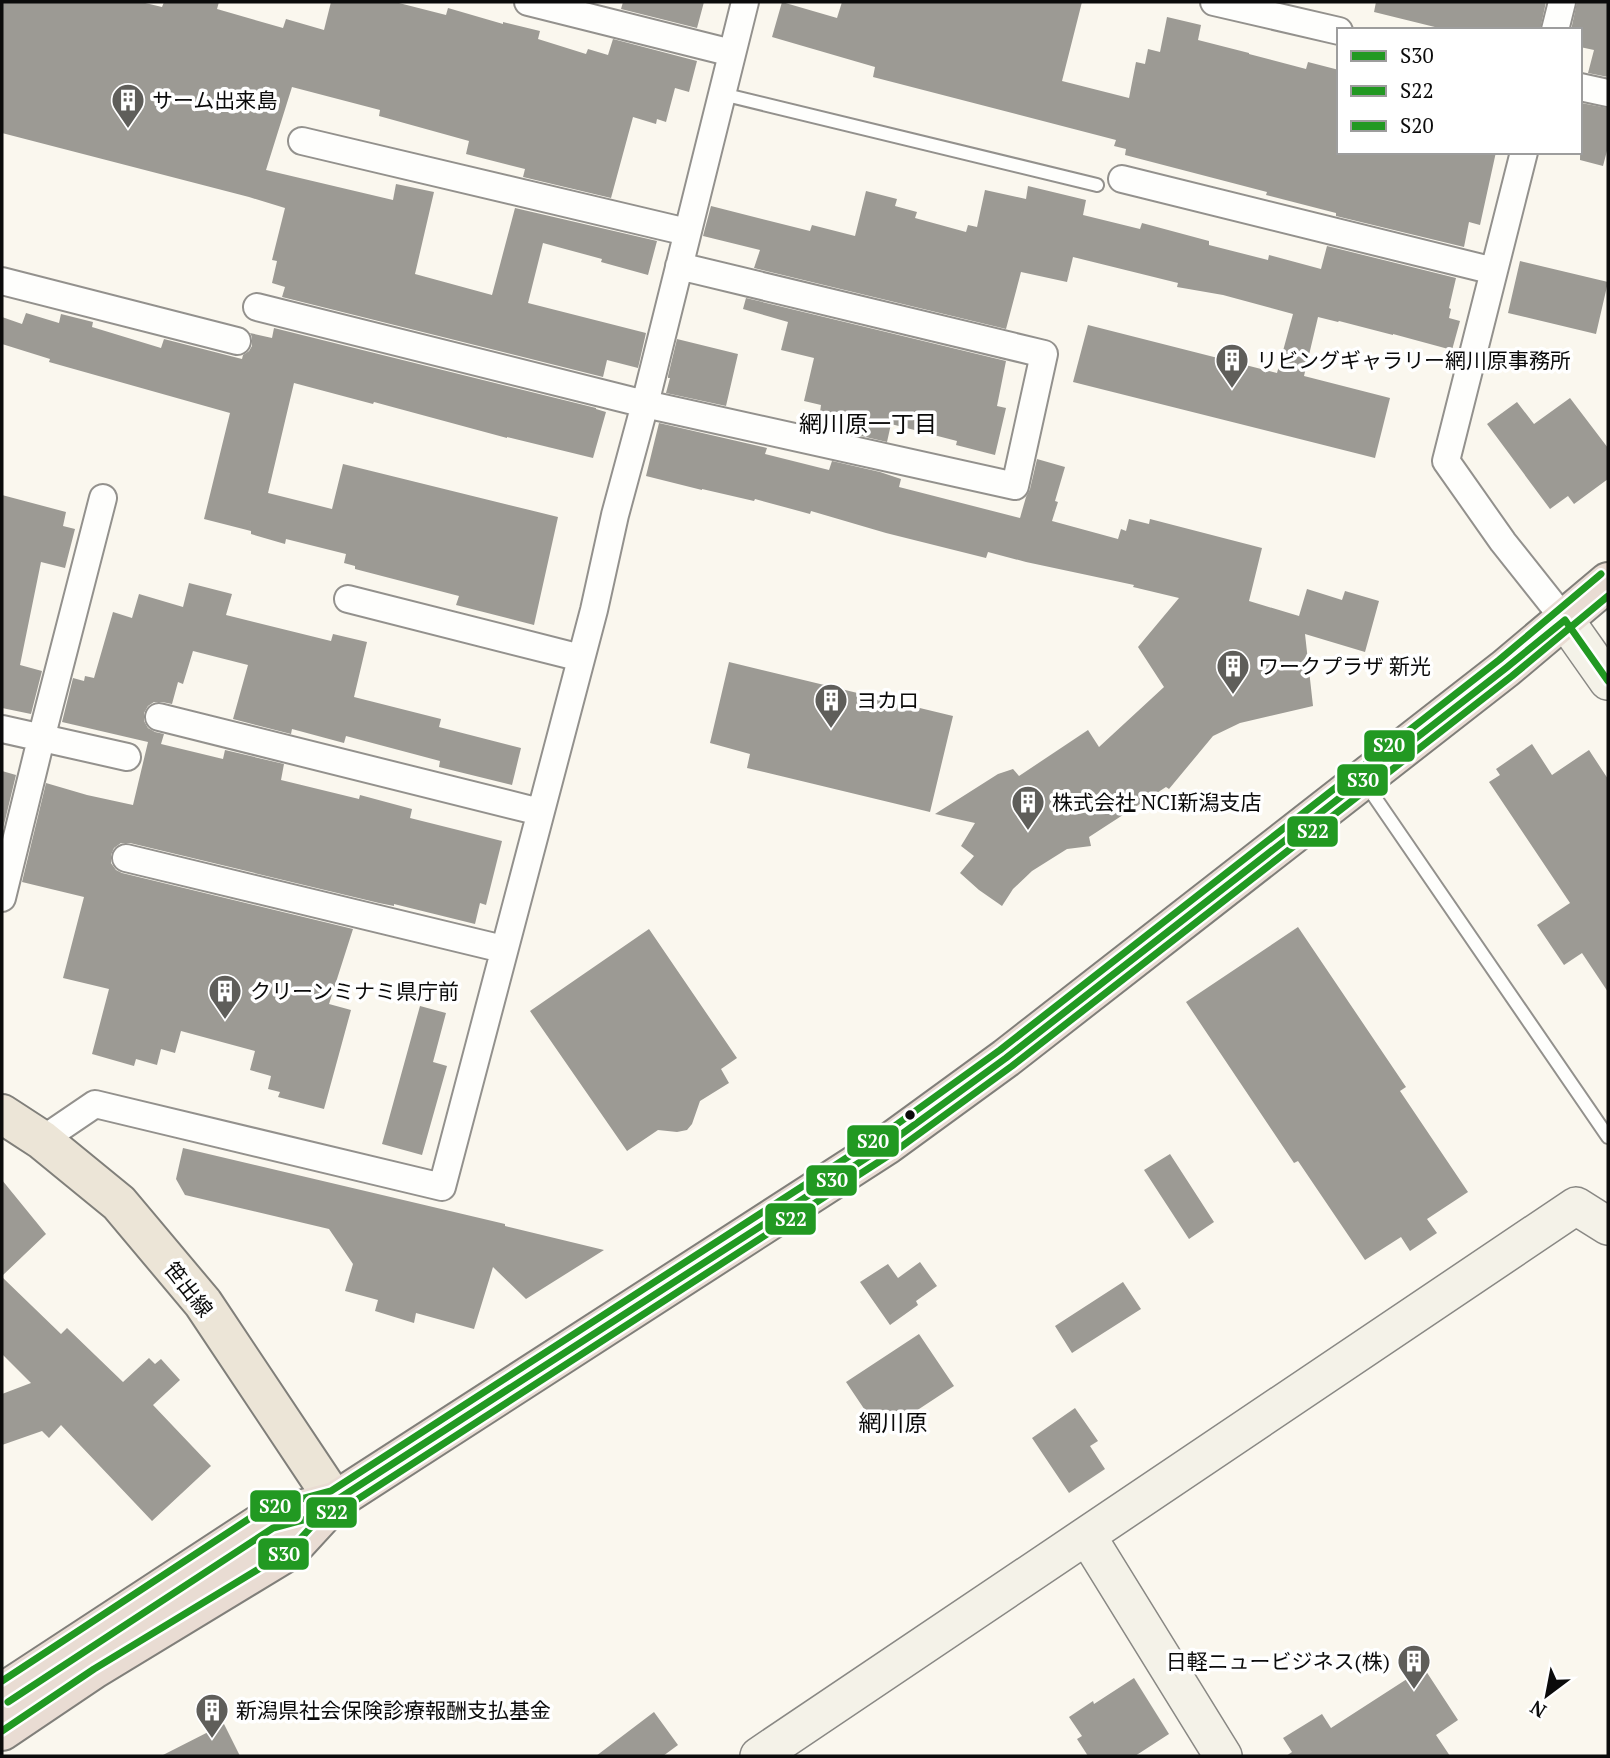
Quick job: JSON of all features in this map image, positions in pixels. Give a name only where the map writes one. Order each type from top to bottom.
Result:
[{"type":"highway","points":[[2,1731],[94,1669],[290,1550],[335,1501],[888,1144],[1006,1058],[1363,780],[1506,668],[1608,582]]},
{"type":"highway","points":[[2,1693],[269,1518],[335,1501]]},
{"type":"main road","name":"笹出線","points":[[2,1114],[42,1140],[119,1203],[203,1303],[335,1501]]},
{"type":"street","points":[[528,2],[732,53]]},
{"type":"street","points":[[42,1140],[95,1104],[442,1187],[581,658],[745,2]]},
{"type":"street","points":[[1214,2],[1337,31]]},
{"type":"street","points":[[1556,28],[1562,2]]},
{"type":"street","points":[[1582,87],[1608,93]]},
{"type":"street","points":[[302,141],[687,232]]},
{"type":"street","points":[[1523,154],[1446,461],[1503,542],[1565,620],[1608,681]]},
{"type":"street","points":[[1109,182],[1494,271]]},
{"type":"street","points":[[257,307],[645,404],[1015,486],[1044,354],[679,266]]},
{"type":"street","points":[[2,281],[237,341]]},
{"type":"street","points":[[2,898],[103,498]]},
{"type":"street","points":[[348,599],[581,658]]},
{"type":"street","points":[[159,717],[540,812]]},
{"type":"street","points":[[2,729],[127,757]]},
{"type":"street","points":[[125,858],[503,949]]},
{"type":"street","points":[[759,1756],[1576,1206],[1608,1226]]},
{"type":"street","points":[[1087,1536],[1223,1756]]},
{"type":"lane","points":[[722,94],[1109,182]]},
{"type":"lane","points":[[1363,780],[1608,1137]]},
{"type":"building","points":[[2,2],[141,2],[162,7],[164,2],[219,2],[217,9],[283,28],[286,19],[324,30],[331,2],[395,2],[446,15],[448,8],[503,24],[540,31],[538,39],[586,54],[588,49],[608,55],[613,39],[697,61],[689,92],[675,88],[666,122],[657,119],[656,124],[633,117],[611,198],[523,177],[525,169],[466,154],[469,141],[379,116],[380,110],[292,87],[266,170],[393,200],[396,184],[434,192],[415,274],[492,295],[515,208],[657,241],[648,275],[543,243],[528,303],[646,333],[638,368],[607,360],[603,377],[282,297],[285,287],[272,283],[277,261],[272,260],[285,208],[2,133]]},
{"type":"building","points":[[623,2],[704,2],[697,28],[621,9]]},
{"type":"building","points":[[782,2],[837,18],[842,2],[1082,2],[1062,81],[1129,98],[1136,62],[1145,64],[1148,49],[1160,52],[1167,17],[1201,25],[1198,40],[1306,69],[1308,62],[1337,69],[1337,154],[1496,154],[1480,225],[1469,222],[1464,247],[1336,216],[1336,213],[1266,195],[1267,192],[1125,155],[1126,149],[1114,146],[1116,140],[873,77],[875,67],[772,37]]},
{"type":"building","points":[[1376,2],[1546,2],[1540,28],[1439,28],[1374,12]]},
{"type":"building","points":[[1577,2],[1608,2],[1608,77],[1588,73],[1594,50],[1582,47],[1582,28],[1571,28]]},
{"type":"building","points":[[1582,103],[1608,108],[1608,147],[1603,166],[1580,160]]},
{"type":"building","points":[[1028,186],[1086,200],[1083,215],[1140,229],[1142,223],[1209,241],[1209,245],[1268,260],[1269,255],[1321,269],[1327,246],[1456,278],[1449,318],[1460,321],[1452,350],[1318,317],[1304,376],[1390,398],[1375,458],[1073,382],[1088,325],[1277,373],[1293,314],[1223,295],[1177,287],[1178,283],[1073,257],[1067,282],[1021,272],[1006,329],[754,268],[760,250],[703,236],[711,206],[810,231],[812,225],[855,236],[866,191],[897,199],[895,206],[917,212],[915,218],[966,232],[968,225],[977,227],[985,190],[1026,199]]},
{"type":"building","points":[[1520,261],[1608,282],[1596,334],[1508,313]]},
{"type":"building","points":[[746,298],[1006,361],[997,406],[1006,408],[995,455],[956,445],[957,441],[891,424],[887,442],[840,431],[844,417],[820,412],[821,405],[804,401],[814,358],[781,350],[788,322],[743,309]]},
{"type":"building","points":[[26,313],[59,323],[61,314],[93,322],[92,327],[161,348],[164,339],[242,359],[252,346],[250,333],[272,338],[274,328],[606,412],[593,458],[294,383],[268,493],[332,509],[343,464],[558,517],[534,625],[456,605],[459,596],[355,569],[355,566],[344,563],[346,554],[286,539],[285,544],[251,534],[251,531],[204,519],[230,413],[49,362],[50,359],[2,344],[2,317],[22,324]]},
{"type":"building","points":[[677,339],[738,354],[726,406],[666,393]]},
{"type":"building","points":[[1570,398],[1608,448],[1608,479],[1574,504],[1568,496],[1550,509],[1487,424],[1517,402],[1534,424]]},
{"type":"building","points":[[659,423],[767,448],[765,454],[829,470],[832,461],[880,472],[901,479],[899,487],[1020,518],[1037,459],[1065,467],[1052,521],[1118,539],[1121,529],[1126,531],[1129,519],[1149,524],[1150,519],[1262,548],[1249,601],[1299,616],[1307,589],[1342,600],[1345,591],[1379,601],[1365,652],[1305,634],[1313,706],[1240,723],[1213,736],[1169,789],[1166,787],[1089,837],[1091,846],[1067,849],[1032,871],[1013,889],[1002,906],[960,873],[974,856],[961,846],[975,823],[935,814],[998,774],[1013,769],[1019,776],[1088,730],[1099,747],[1164,687],[1138,647],[1179,598],[1133,587],[1134,585],[988,552],[986,558],[811,511],[810,514],[755,499],[754,501],[646,476]]},
{"type":"building","points":[[2,495],[66,512],[63,526],[75,529],[65,568],[41,562],[20,665],[42,671],[31,714],[2,708]]},
{"type":"building","points":[[189,583],[232,594],[226,615],[331,641],[333,634],[367,642],[354,697],[441,719],[439,727],[521,748],[512,785],[439,767],[440,761],[346,736],[344,743],[292,729],[291,734],[233,719],[248,665],[193,651],[183,684],[178,682],[172,704],[154,702],[144,713],[148,728],[164,734],[161,744],[223,759],[225,750],[284,764],[281,780],[359,799],[360,795],[412,809],[410,818],[502,841],[486,905],[480,903],[475,924],[130,843],[121,843],[114,848],[111,863],[122,873],[353,929],[329,1004],[351,1010],[324,1109],[278,1097],[280,1092],[268,1089],[271,1076],[250,1070],[255,1051],[181,1031],[175,1053],[161,1049],[157,1065],[136,1059],[134,1066],[92,1054],[109,989],[63,978],[84,897],[22,882],[46,783],[133,805],[148,742],[62,722],[73,678],[84,681],[85,676],[94,678],[113,612],[132,618],[139,594],[183,607]]},
{"type":"building","name":"ヨカロ","points":[[729,662],[953,716],[930,812],[747,768],[750,754],[710,743]]},
{"type":"building","points":[[1532,744],[1552,775],[1589,750],[1608,779],[1608,992],[1582,953],[1564,965],[1537,925],[1570,903],[1489,782],[1500,775],[1496,769]]},
{"type":"building","points":[[2,771],[16,775],[2,833]]},
{"type":"building","points":[[1298,927],[1406,1087],[1400,1091],[1468,1192],[1427,1219],[1437,1233],[1410,1251],[1401,1237],[1365,1260],[1298,1161],[1294,1163],[1186,1002]]},
{"type":"building","points":[[649,929],[737,1058],[721,1069],[729,1083],[700,1101],[692,1124],[687,1130],[658,1130],[627,1151],[530,1011]]},
{"type":"building","points":[[420,1006],[446,1013],[433,1062],[447,1066],[422,1155],[382,1144]]},
{"type":"building","points":[[183,1148],[604,1250],[526,1299],[493,1267],[474,1329],[416,1313],[414,1323],[375,1311],[378,1300],[345,1291],[353,1264],[329,1229],[185,1195],[176,1179]]},
{"type":"building","points":[[1170,1154],[1214,1222],[1189,1239],[1144,1170]]},
{"type":"building","points":[[2,1180],[46,1234],[2,1276]]},
{"type":"building","points":[[920,1262],[937,1286],[916,1301],[918,1305],[890,1325],[860,1282],[888,1264],[898,1278]]},
{"type":"building","points":[[2,1277],[61,1334],[67,1328],[123,1382],[149,1358],[155,1364],[161,1359],[180,1380],[153,1405],[211,1466],[152,1521],[61,1425],[49,1438],[42,1431],[2,1445],[2,1394],[31,1383],[2,1354]]},
{"type":"building","points":[[1123,1282],[1141,1309],[1072,1353],[1055,1326]]},
{"type":"building","points":[[919,1334],[954,1386],[881,1434],[846,1382]]},
{"type":"building","points":[[1075,1408],[1098,1441],[1090,1446],[1105,1469],[1069,1493],[1032,1438]]},
{"type":"building","name":"日軽ニュービジネス(株)","points":[[1424,1668],[1458,1720],[1436,1735],[1450,1756],[1286,1756],[1292,1752],[1283,1738],[1322,1714],[1331,1728]]},
{"type":"building","points":[[1134,1678],[1169,1734],[1135,1756],[1088,1756],[1077,1739],[1082,1736],[1069,1717]]},
{"type":"building","points":[[654,1712],[678,1745],[663,1756],[596,1756]]},
{"type":"building","name":"新潟県社会保険診療報酬支払基金","points":[[224,1724],[240,1756],[161,1756]]},
{"type":"transit line","name":"S20","points":[[2,1681],[264,1509],[331,1491],[882,1135],[1000,1050],[1499,660],[1601,574]]},
{"type":"transit line","name":"S22","points":[[8,1702],[273,1528],[341,1510],[894,1152],[1012,1066],[1512,676],[1608,596]]},
{"type":"transit line","name":"S30","points":[[2,1731],[94,1669],[290,1550],[335,1501],[888,1144],[1006,1058],[1565,620],[1608,681]]},
{"type":"place","name":"サーム出来島","points":[[128,130]]},
{"type":"place","name":"リビングギャラリー網川原事務所","points":[[1232,390]]},
{"type":"place","name":"ワークプラザ 新光","points":[[1233,696]]},
{"type":"place","name":"ヨカロ","points":[[831,730]]},
{"type":"place","name":"株式会社 NCI新潟支店","points":[[1028,832]]},
{"type":"place","name":"クリーンミナミ県庁前","points":[[225,1021]]},
{"type":"place","name":"日軽ニュービジネス(株)","points":[[1414,1691]]},
{"type":"place","name":"新潟県社会保険診療報酬支払基金","points":[[212,1740]]},
{"type":"district","name":"網川原一丁目","points":[[868,423]]},
{"type":"district","name":"網川原","points":[[893,1422]]}]
